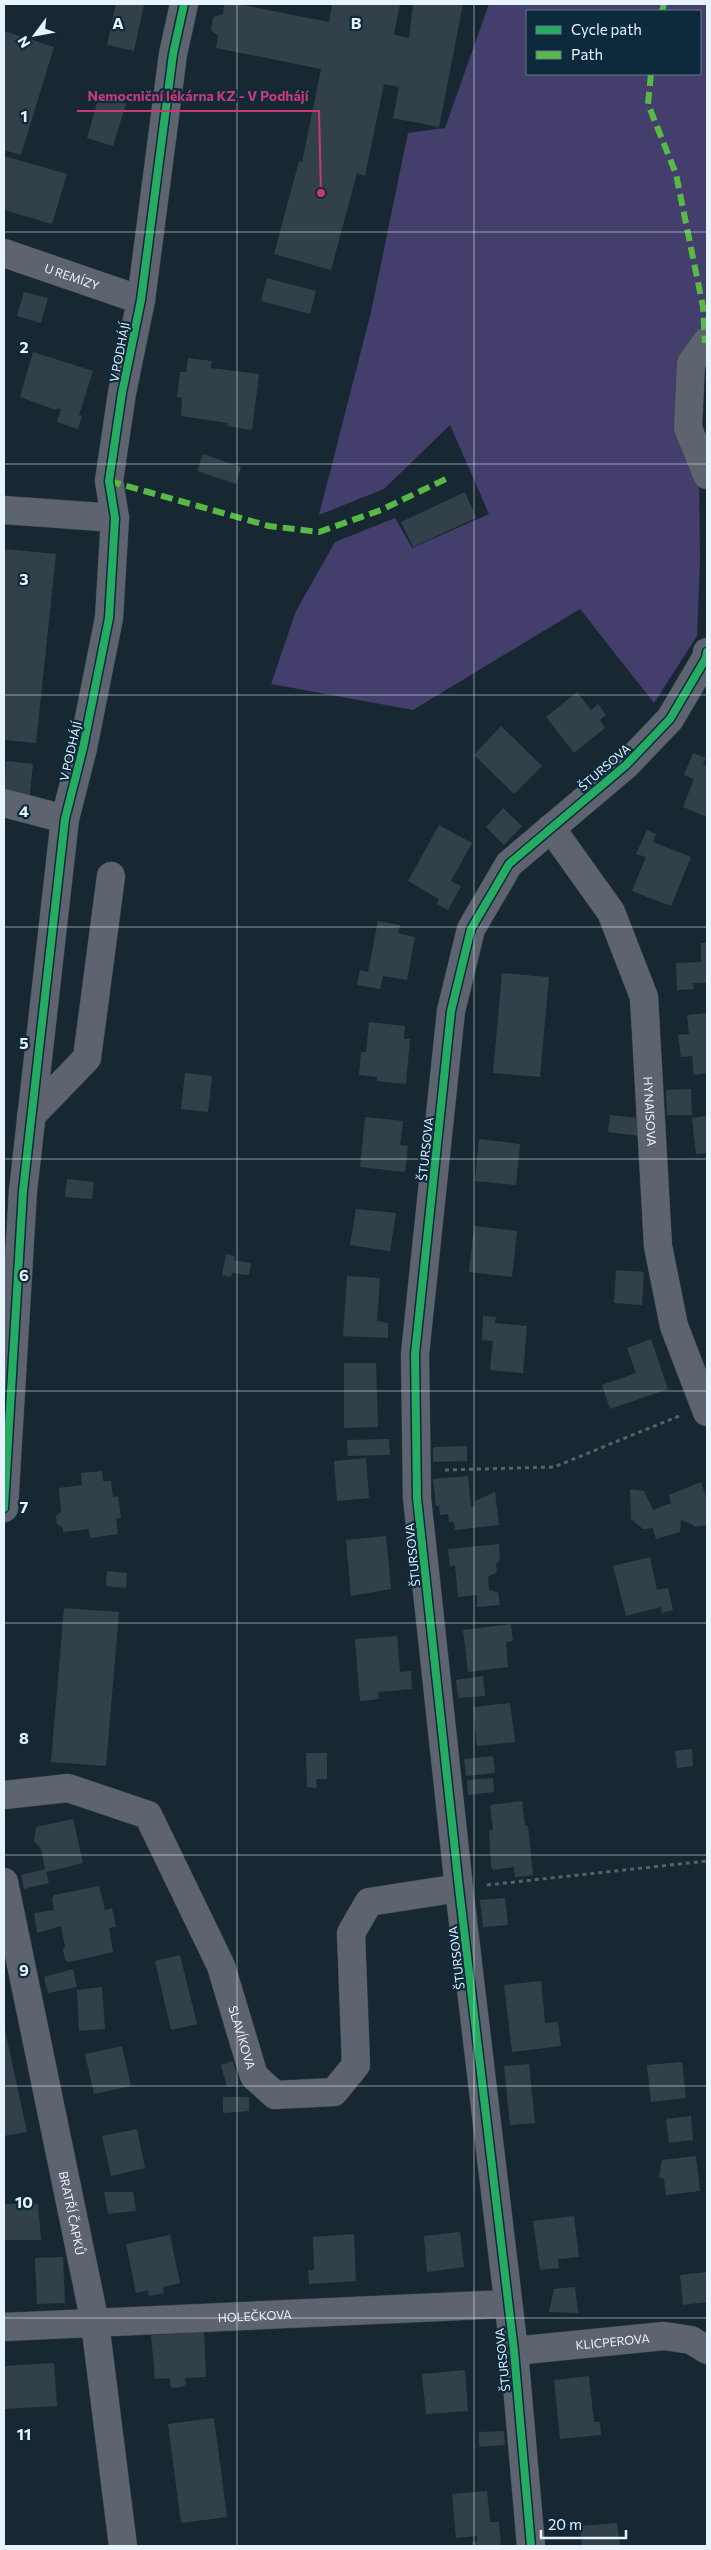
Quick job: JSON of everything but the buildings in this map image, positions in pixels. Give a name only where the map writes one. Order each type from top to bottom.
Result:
[{"type":"street","name":"V PODHÁJÍ","points":[[4,1508],[23,1191],[65,819],[84,748],[108,618],[115,518],[109,480],[122,393],[141,300],[173,54],[184,4]]},
{"type":"street","name":"U REMÍZY","points":[[4,253],[141,300]]},
{"type":"street","points":[[707,341],[691,363],[688,428],[707,475]]},
{"type":"street","points":[[4,510],[115,518]]},
{"type":"street","name":"ŠTURSOVA","points":[[531,2546],[514,2351],[459,1888],[418,1498],[415,1354],[451,1011],[471,929],[509,864],[626,765],[670,719],[706,658],[707,652]]},
{"type":"street","points":[[4,803],[65,819]]},
{"type":"street","name":"HYNAISOVA","points":[[550,828],[611,912],[644,997],[658,1246],[674,1326],[706,1409]]},
{"type":"street","points":[[32,1116],[87,1058],[110,876]]},
{"type":"street","name":"SLAVÍKOVA","points":[[4,1795],[68,1788],[148,1815],[221,1966],[254,2076],[275,2095],[334,2092],[356,2065],[351,1933],[369,1902],[459,1888]]},
{"type":"street","name":"BRATŘÍ ČAPKŮ","points":[[4,1882],[95,2323],[123,2546]]},
{"type":"street","name":"HOLEČKOVA","points":[[4,2327],[507,2304]]},
{"type":"street","name":"KLICPEROVA","points":[[514,2351],[664,2336],[691,2340],[707,2350]]},
{"type":"path","points":[[417,1471],[554,1467],[706,1409]]},
{"type":"path","points":[[459,1888],[707,1861]]},
{"type":"shaded area","points":[[489,4],[707,4],[707,350],[698,374],[700,562],[697,636],[654,703],[580,609],[413,710],[271,684],[296,611],[335,542],[395,518],[412,548],[489,514],[450,425],[384,489],[319,515],[371,312],[408,133],[445,128]]},
{"type":"marked path","points":[[662,10],[664,4]]},
{"type":"marked path","points":[[651,75],[648,104],[676,174],[703,307],[705,343]]},
{"type":"marked path","points":[[109,481],[269,526],[319,532],[381,510],[448,478]]},
{"type":"cycle path","points":[[4,1508],[23,1191],[65,819],[83,748],[109,618],[115,518],[109,481],[122,393],[141,300],[173,54],[184,4]]},
{"type":"cycle path","points":[[531,2546],[514,2351],[459,1888],[417,1498],[415,1354],[451,1011],[471,929],[509,864],[626,765],[670,719],[706,658],[707,652]]},
{"type":"place","name":"Nemocniční lékárna KZ - V Podhájí","points":[[321,193]]}]
